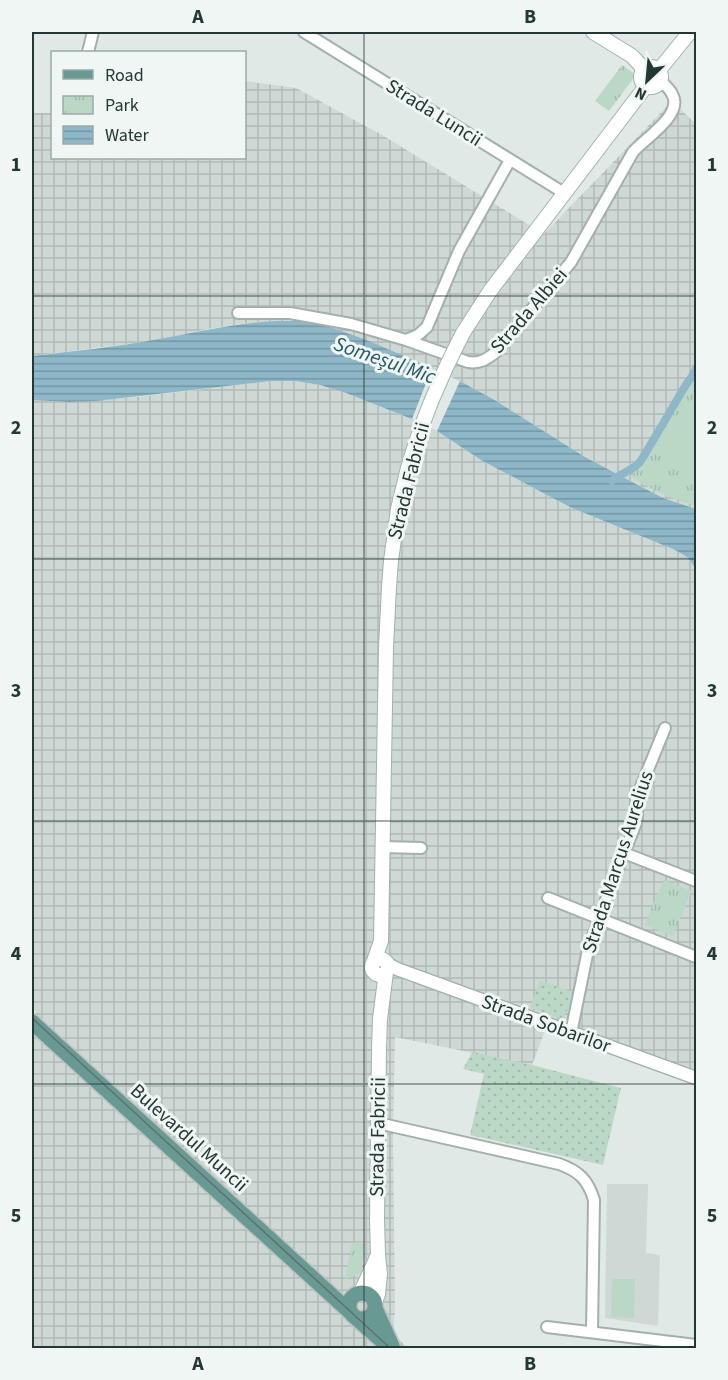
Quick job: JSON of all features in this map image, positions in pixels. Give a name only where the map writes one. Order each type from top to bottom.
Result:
[{"type":"main road","points":[[593,32],[632,56],[655,74],[690,32]]},
{"type":"main road","name":"Strada Fabricii","points":[[375,1305],[380,1274],[378,1255],[378,1049],[385,967],[381,944],[386,658],[391,561],[398,509],[420,430],[433,396],[463,333],[490,291],[646,86],[641,80],[641,74],[655,74]]},
{"type":"main road","name":"Bulevardul Muncii","points":[[32,1022],[318,1284],[392,1348]]},
{"type":"main road","name":"Strada Fabricii","points":[[359,1293],[378,1255]]},
{"type":"main road","name":"Bulevardul Muncii","points":[[318,1284],[359,1293]]},
{"type":"main road","points":[[359,1293],[370,1296],[375,1305],[374,1312],[369,1317],[361,1319],[353,1315],[348,1303],[359,1293]]},
{"type":"main road","name":"Bulevardul Muncii","points":[[375,1305],[392,1348]]},
{"type":"street","points":[[88,51],[93,32]]},
{"type":"street","name":"Strada Luncii","points":[[304,32],[564,193]]},
{"type":"street","name":"Strada Albiei","points":[[238,313],[306,315],[365,328],[474,363],[488,359],[571,262],[633,152],[672,113],[674,98],[655,74]]},
{"type":"street","points":[[406,340],[418,335],[427,327],[467,233],[510,160]]},
{"type":"street","points":[[427,327],[430,340],[437,352]]},
{"type":"street","name":"Strada Marcus Aurelius","points":[[571,1033],[588,950],[636,823],[636,799],[665,728]]},
{"type":"street","points":[[383,847],[421,848]]},
{"type":"street","points":[[624,853],[696,881]]},
{"type":"street","points":[[548,898],[696,957]]},
{"type":"street","name":"Strada Sobarilor","points":[[385,967],[696,1078]]},
{"type":"street","points":[[378,1123],[559,1164],[580,1175],[590,1189],[594,1200],[592,1332]]},
{"type":"street","points":[[547,1327],[696,1345]]},
{"type":"shaded area","points":[[246,81],[296,88],[382,135],[544,234],[672,101],[696,124],[696,509],[663,498],[585,457],[493,399],[458,380],[330,327],[303,321],[249,323],[207,329],[158,340],[32,356],[32,113],[51,113],[51,159],[246,159]]},
{"type":"shaded area","points":[[271,381],[297,381],[320,385],[412,419],[437,431],[481,460],[572,508],[673,549],[687,557],[694,566],[696,577],[696,1076],[547,1025],[532,1065],[395,1037],[393,1136],[395,1311],[393,1332],[407,1348],[32,1348],[32,1017],[36,1012],[32,1007],[32,400],[69,402],[137,397]]},
{"type":"shaded area","points":[[607,1184],[648,1184],[646,1253],[660,1255],[658,1326],[605,1318]]},
{"type":"green space","points":[[622,65],[636,75],[609,111],[595,101]]},
{"type":"green space","points":[[696,378],[696,506],[666,496],[631,477],[665,429]]},
{"type":"green space","points":[[696,393],[696,469],[661,448]]},
{"type":"green space","points":[[664,880],[692,891],[673,936],[644,925]]},
{"type":"green space","points":[[540,980],[578,994],[562,1019],[530,1008]]},
{"type":"green space","points":[[472,1052],[621,1088],[603,1165],[470,1135],[484,1074],[463,1069]]},
{"type":"green space","points":[[365,1242],[361,1273],[345,1279],[352,1243]]},
{"type":"green space","points":[[612,1279],[635,1279],[634,1318],[611,1317]]},
{"type":"water","name":"Someșul Mic","points":[[277,321],[303,321],[330,327],[432,368],[493,399],[585,457],[663,498],[696,509],[696,566],[687,557],[673,549],[572,508],[543,493],[481,460],[437,431],[346,393],[320,385],[296,381],[271,381],[96,401],[32,400],[32,356]]},
{"type":"pier","points":[[432,368],[460,381],[437,431],[412,419]]},
{"type":"waterway","points":[[612,481],[640,462],[696,369]]},
{"type":"tram line","points":[[32,1018],[390,1348]]}]
